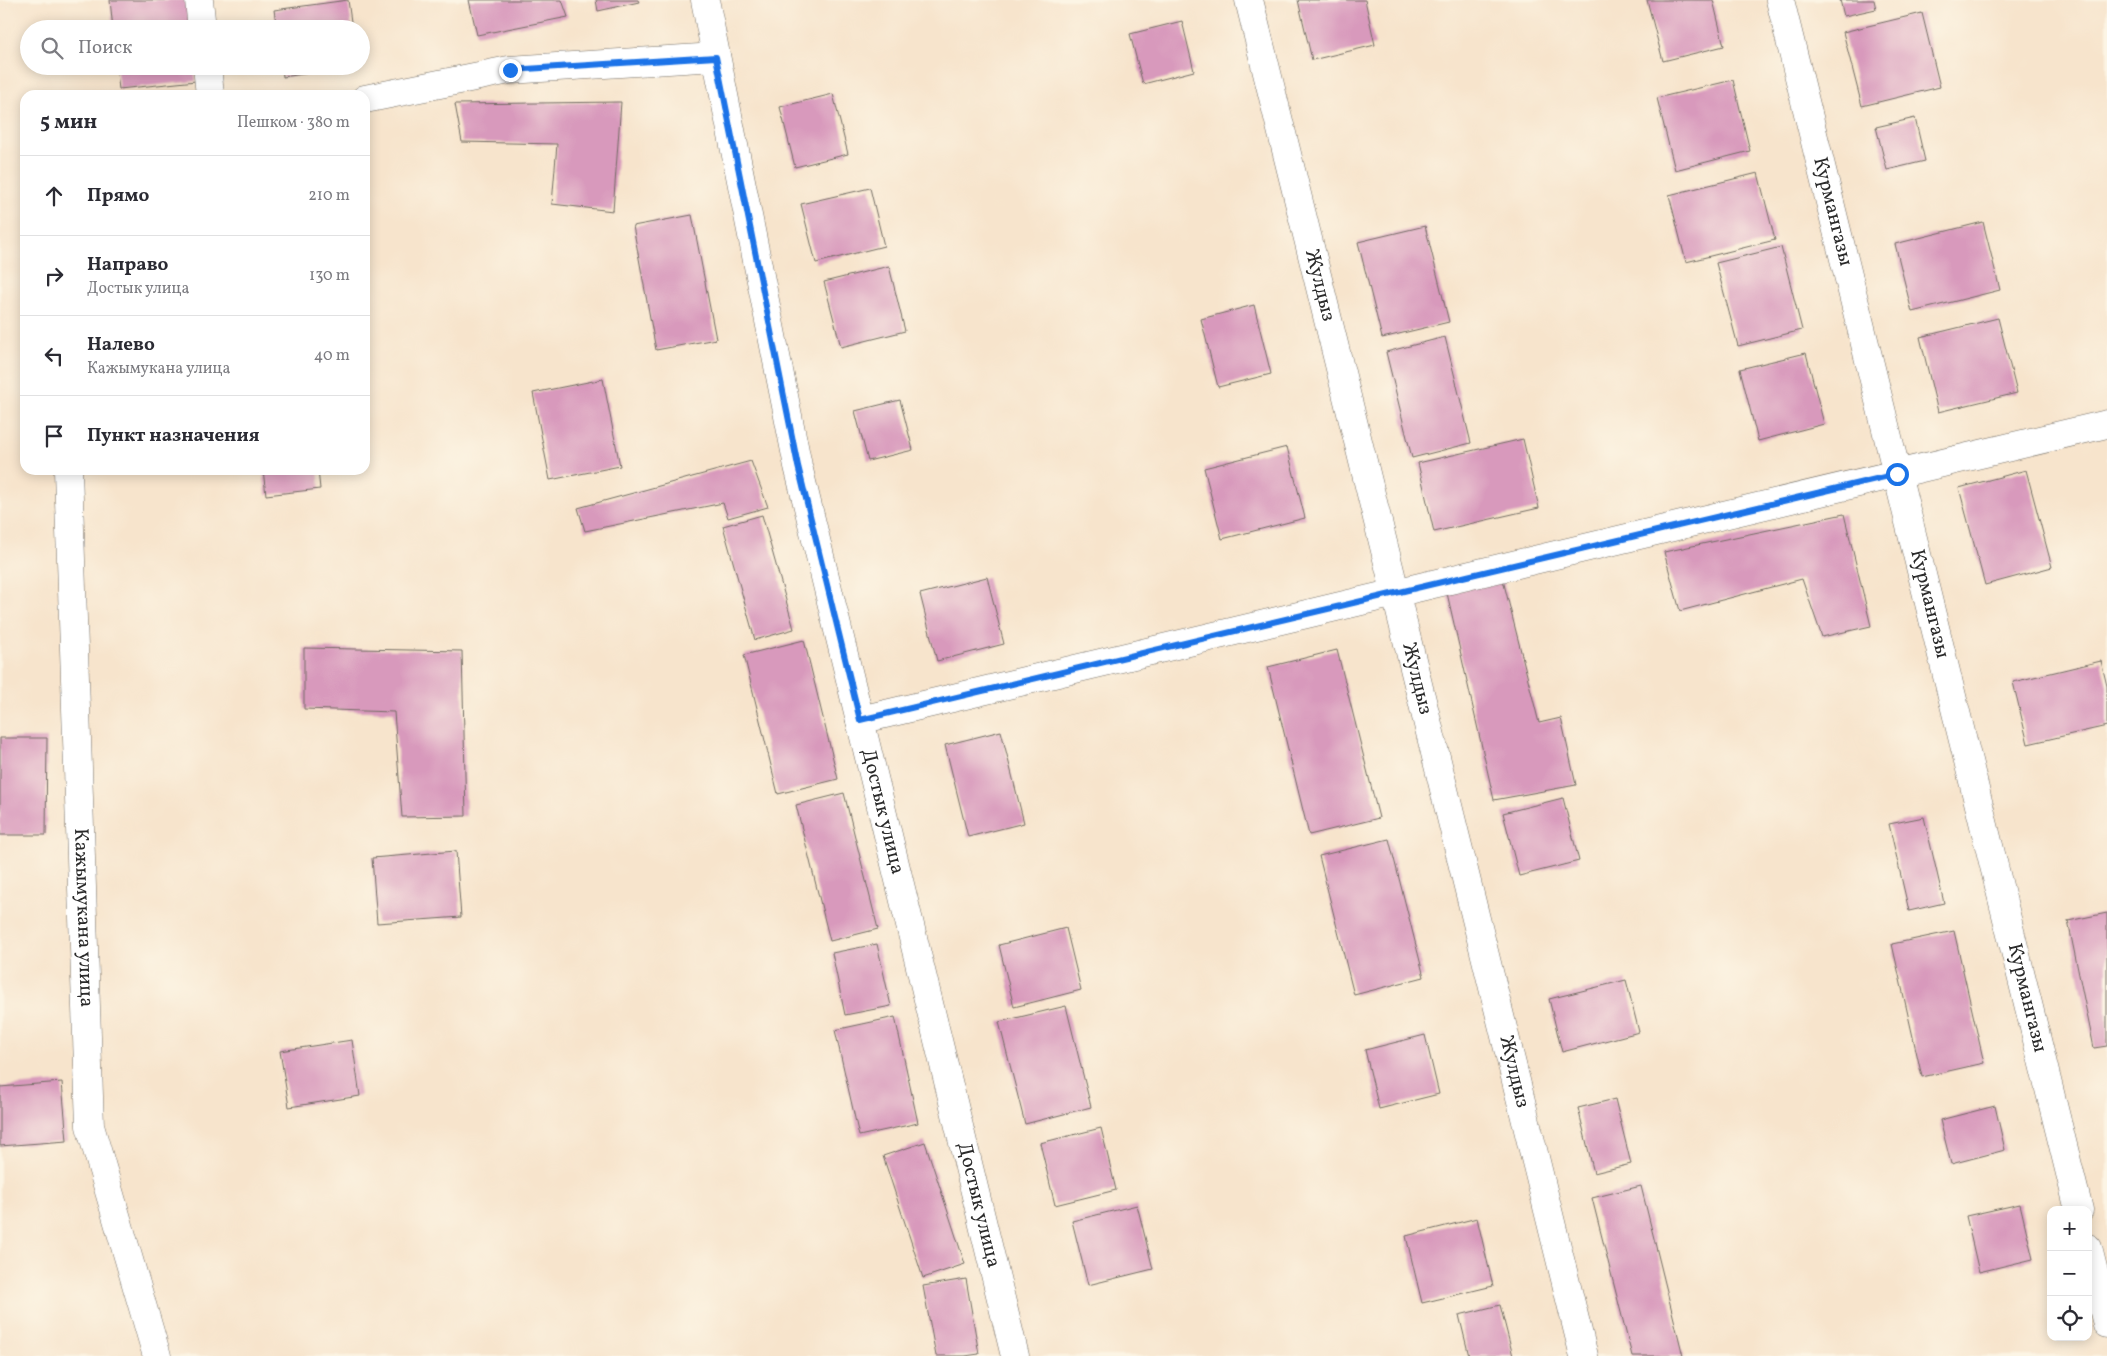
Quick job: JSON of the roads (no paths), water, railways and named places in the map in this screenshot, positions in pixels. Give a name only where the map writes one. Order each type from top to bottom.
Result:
[{"type":"street","points":[[199,0],[201,20]]},
{"type":"street","name":"Достык улица","points":[[705,0],[798,466],[1015,1356]]},
{"type":"street","name":"Жулдыз","points":[[1249,0],[1584,1356]]},
{"type":"street","name":"Курмангазы","points":[[1780,0],[2078,1206]]},
{"type":"street","points":[[370,98],[510,70],[716,57]]},
{"type":"street","points":[[208,75],[209,90]]},
{"type":"street","points":[[860,720],[2107,424]]},
{"type":"street","name":"Кажымукана улица","points":[[68,475],[90,1126],[157,1356]]},
{"type":"street","points":[[2089,1251],[2107,1324]]}]
